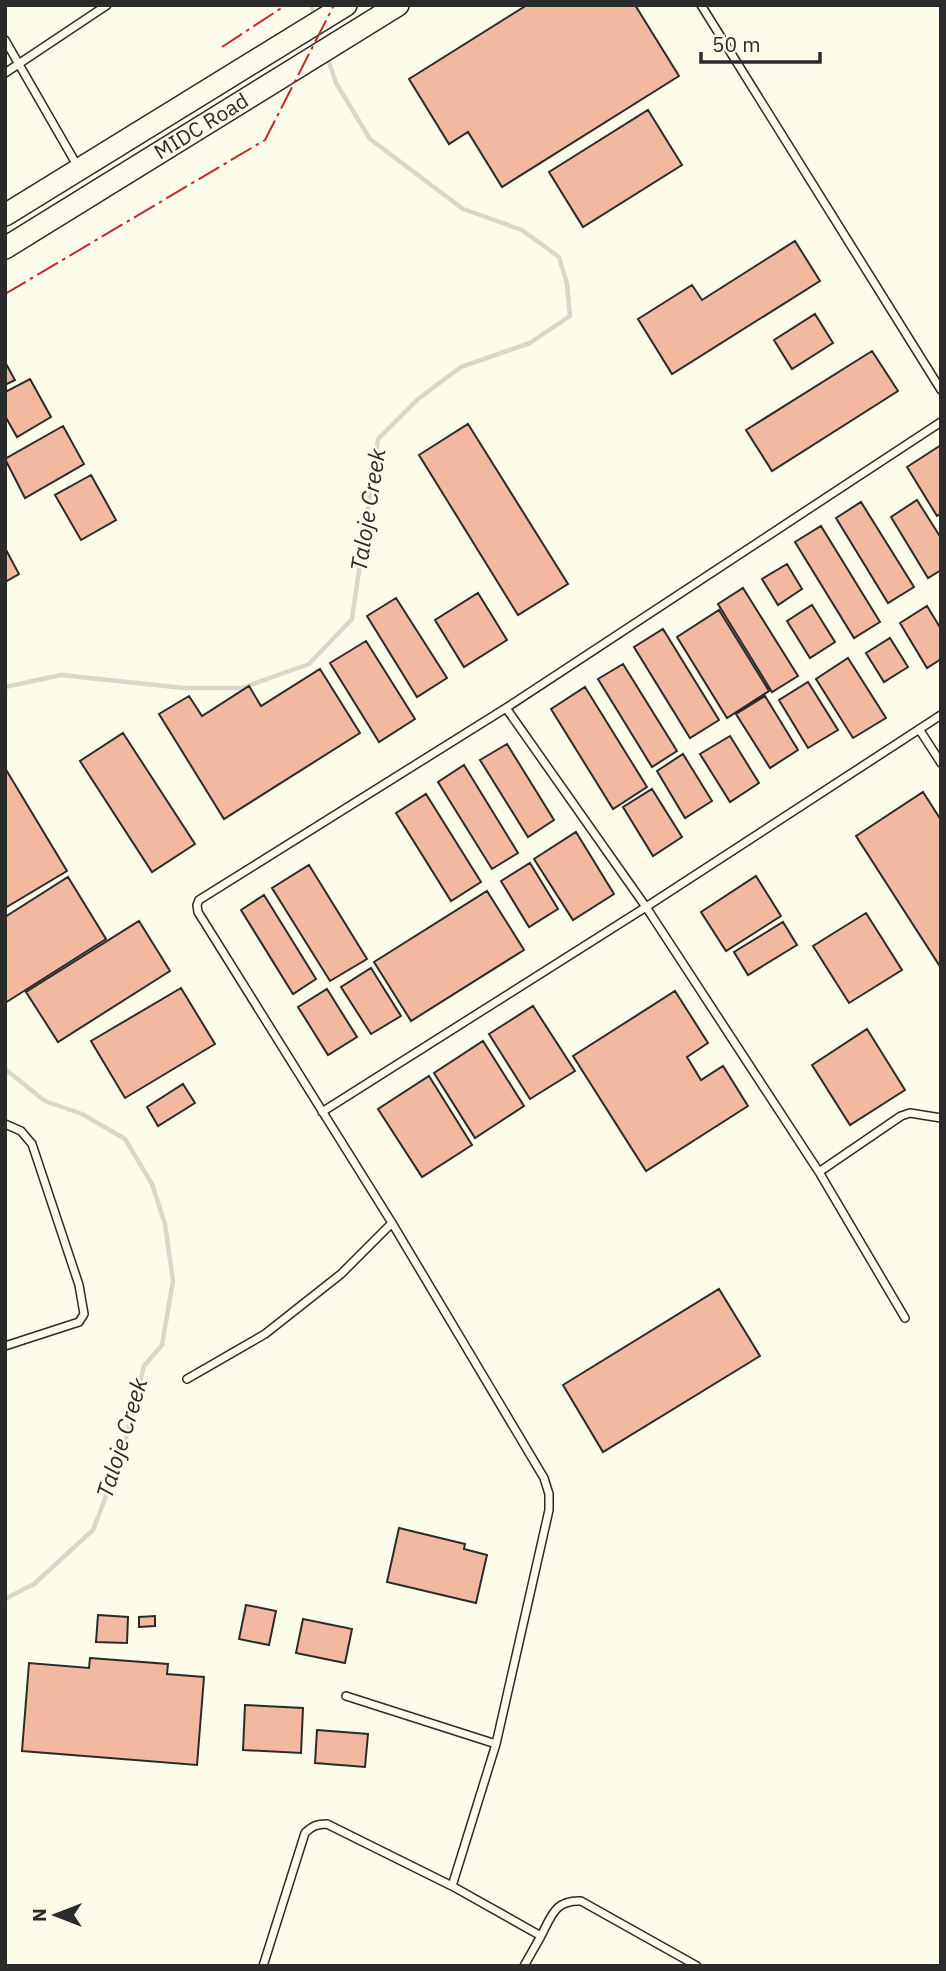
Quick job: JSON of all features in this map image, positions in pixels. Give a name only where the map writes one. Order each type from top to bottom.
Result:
[{"type":"main road","name":"MIDC Road","points":[[5,215],[346,5]]},
{"type":"main road","name":"MIDC Road","points":[[5,248],[398,5]]},
{"type":"main road","points":[[313,25],[324,50]]},
{"type":"lane","points":[[5,74],[107,5]]},
{"type":"lane","points":[[701,5],[941,390]]},
{"type":"lane","points":[[5,40],[79,168]]},
{"type":"lane","points":[[452,1886],[496,1744],[549,1510],[549,1494],[544,1478],[392,1223],[198,912],[197,905],[199,900],[506,708],[941,422]]},
{"type":"lane","points":[[506,708],[646,907],[819,1172],[905,1318]]},
{"type":"lane","points":[[322,1112],[646,907],[941,715]]},
{"type":"lane","points":[[919,729],[941,763]]},
{"type":"lane","points":[[819,1172],[901,1116],[918,1113],[941,1118]]},
{"type":"lane","points":[[5,1124],[21,1131],[32,1144],[79,1284],[84,1314],[79,1322],[5,1346]]},
{"type":"lane","points":[[187,1379],[265,1334],[341,1274],[392,1223]]},
{"type":"lane","points":[[346,1696],[496,1744]]},
{"type":"lane","points":[[263,1966],[305,1833],[311,1827],[327,1824],[452,1886],[541,1936]]},
{"type":"lane","points":[[524,1966],[554,1912],[560,1904],[568,1900],[582,1901],[697,1966]]},
{"type":"building","points":[[527,5],[635,5],[679,76],[502,187],[468,132],[449,144],[409,79]]},
{"type":"building","points":[[648,110],[682,165],[583,227],[549,172]]},
{"type":"building","points":[[795,241],[820,281],[672,374],[638,319],[692,285],[702,300]]},
{"type":"building","points":[[815,314],[833,343],[792,369],[774,340]]},
{"type":"building","points":[[872,351],[898,391],[772,471],[746,430]]},
{"type":"building","points":[[5,362],[15,380],[5,385]]},
{"type":"building","points":[[30,379],[51,417],[17,437],[5,416],[5,392]]},
{"type":"building","points":[[468,424],[568,584],[518,615],[419,455]]},
{"type":"building","points":[[63,426],[84,464],[25,498],[5,459]]},
{"type":"building","points":[[941,445],[941,514],[937,516],[907,467]]},
{"type":"building","points":[[91,475],[116,520],[81,540],[55,495]]},
{"type":"building","points":[[917,500],[941,538],[941,570],[928,578],[891,517]]},
{"type":"building","points":[[861,502],[914,587],[888,603],[836,518]]},
{"type":"building","points":[[821,526],[880,622],[854,638],[795,542]]},
{"type":"building","points":[[5,548],[19,574],[5,582]]},
{"type":"building","points":[[787,564],[802,589],[778,605],[762,579]]},
{"type":"building","points":[[743,588],[798,676],[772,692],[718,604]]},
{"type":"building","points":[[478,593],[507,640],[464,667],[435,620]]},
{"type":"building","points":[[396,598],[447,678],[417,697],[367,616]]},
{"type":"building","points":[[812,605],[835,642],[810,658],[787,621]]},
{"type":"building","points":[[927,606],[941,629],[941,659],[927,668],[900,623]]},
{"type":"building","points":[[719,610],[769,691],[727,718],[677,637]]},
{"type":"building","points":[[663,629],[719,720],[690,738],[634,647]]},
{"type":"building","points":[[890,638],[908,667],[884,682],[866,653]]},
{"type":"building","points":[[366,641],[415,719],[379,742],[330,663]]},
{"type":"building","points":[[848,658],[886,718],[853,738],[816,679]]},
{"type":"building","points":[[623,664],[677,751],[652,767],[598,679]]},
{"type":"building","points":[[320,669],[360,733],[224,819],[159,714],[189,696],[202,716],[249,686],[261,706]]},
{"type":"building","points":[[808,682],[838,730],[808,748],[779,700]]},
{"type":"building","points":[[585,687],[647,787],[613,809],[551,709]]},
{"type":"building","points":[[765,696],[798,750],[770,768],[736,714]]},
{"type":"building","points":[[123,733],[195,844],[152,872],[80,761]]},
{"type":"building","points":[[730,736],[759,783],[730,802],[700,754]]},
{"type":"building","points":[[507,744],[554,820],[528,837],[480,760]]},
{"type":"building","points":[[683,754],[712,801],[685,818],[657,771]]},
{"type":"building","points":[[464,765],[518,853],[492,869],[438,782]]},
{"type":"building","points":[[5,768],[67,871],[5,908]]},
{"type":"building","points":[[652,789],[682,837],[653,856],[623,807]]},
{"type":"building","points":[[923,792],[941,820],[941,968],[856,836]]},
{"type":"building","points":[[426,794],[481,882],[451,901],[396,813]]},
{"type":"building","points":[[576,832],[614,894],[573,920],[534,859]]},
{"type":"building","points":[[530,863],[558,909],[529,927],[501,881]]},
{"type":"building","points":[[309,865],[367,959],[330,981],[272,888]]},
{"type":"building","points":[[756,876],[781,916],[726,951],[701,912]]},
{"type":"building","points":[[68,877],[106,939],[5,1003],[5,917]]},
{"type":"building","points":[[487,891],[524,950],[411,1021],[374,962]]},
{"type":"building","points":[[264,895],[316,979],[293,994],[241,910]]},
{"type":"building","points":[[866,913],[902,970],[849,1003],[813,946]]},
{"type":"building","points":[[139,921],[170,971],[58,1042],[26,992]]},
{"type":"building","points":[[783,922],[797,945],[748,975],[734,952]]},
{"type":"building","points":[[371,968],[401,1016],[371,1034],[341,987]]},
{"type":"building","points":[[181,988],[215,1044],[125,1098],[91,1041]]},
{"type":"building","points":[[327,989],[357,1037],[328,1055],[298,1007]]},
{"type":"building","points":[[675,991],[708,1043],[687,1057],[701,1080],[723,1066],[748,1106],[646,1171],[573,1056]]},
{"type":"building","points":[[533,1006],[575,1071],[530,1099],[489,1034]]},
{"type":"building","points":[[867,1029],[905,1090],[850,1125],[812,1065]]},
{"type":"building","points":[[483,1041],[524,1106],[475,1138],[434,1073]]},
{"type":"building","points":[[429,1076],[472,1145],[422,1177],[378,1109]]},
{"type":"building","points":[[183,1084],[195,1103],[158,1126],[147,1107]]},
{"type":"building","points":[[719,1289],[760,1356],[603,1452],[563,1385]]},
{"type":"building","points":[[399,1528],[465,1544],[464,1549],[487,1555],[476,1603],[387,1582]]},
{"type":"building","points":[[246,1605],[276,1611],[269,1645],[239,1639]]},
{"type":"building","points":[[98,1615],[128,1617],[127,1643],[96,1642]]},
{"type":"building","points":[[155,1616],[155,1626],[139,1627],[139,1617]]},
{"type":"building","points":[[303,1619],[352,1629],[345,1663],[296,1653]]},
{"type":"building","points":[[90,1658],[168,1664],[167,1674],[204,1677],[197,1765],[22,1751],[29,1663],[89,1668]]},
{"type":"building","points":[[245,1705],[303,1708],[301,1753],[243,1750]]},
{"type":"building","points":[[317,1730],[368,1734],[365,1767],[315,1763]]},
{"type":"waterway","name":"Taloje Creek","points":[[311,5],[315,18]]},
{"type":"waterway","name":"Taloje Creek","points":[[5,687],[61,675],[184,688],[242,688],[309,664],[352,619],[378,439],[418,399],[461,367],[530,343],[570,316],[567,284],[559,257],[522,230],[463,209],[370,139],[336,83],[327,56]]},
{"type":"waterway","name":"Taloje Creek","points":[[5,1069],[45,1101],[82,1114],[125,1139],[152,1184],[165,1224],[173,1281],[162,1345],[144,1366],[122,1455],[93,1530],[34,1584],[5,1599]]},
{"type":"power","points":[[222,47],[286,5]]},
{"type":"power","points":[[5,294],[265,140],[334,5]]}]
